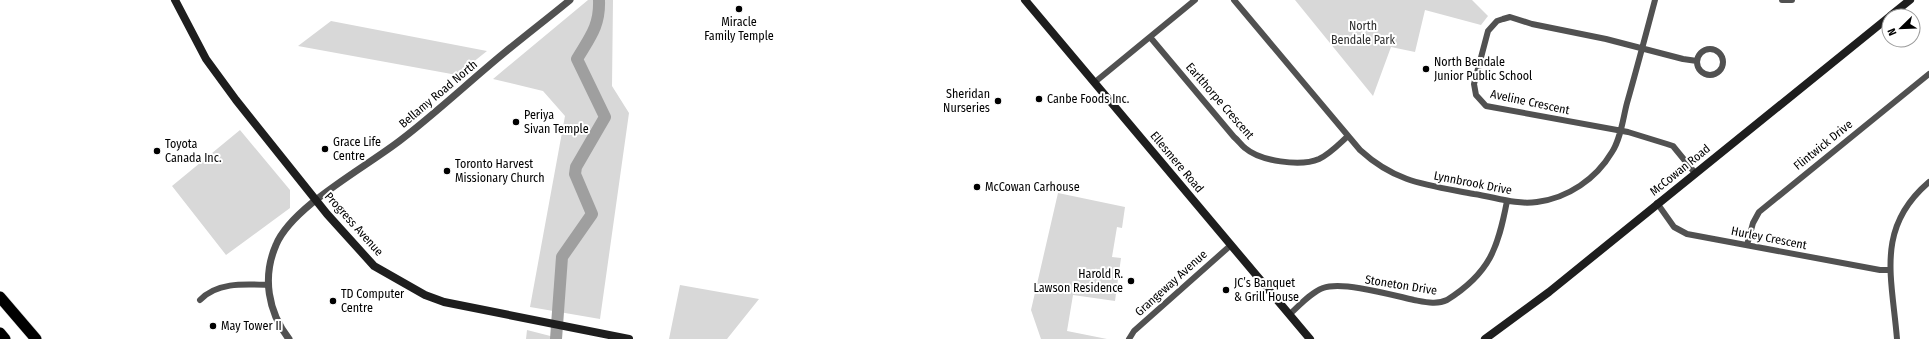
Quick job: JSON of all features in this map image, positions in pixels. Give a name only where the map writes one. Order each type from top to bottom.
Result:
[{"type":"highway","points":[[0,296],[36,339]]},
{"type":"highway","points":[[0,333],[5,339]]},
{"type":"main road","name":"Progress Avenue","points":[[175,0],[206,59],[274,149],[327,214],[374,266],[425,295],[444,302],[546,321],[629,339]]},
{"type":"main road","name":"Ellesmere Road","points":[[1025,0],[1310,339]]},
{"type":"main road","name":"McCowan Road","points":[[1900,8],[1910,0]]},
{"type":"main road","name":"McCowan Road","points":[[1485,339],[1548,292],[1881,22]]},
{"type":"street","name":"Bellamy Road North","points":[[289,339],[281,329],[274,313],[268,285],[270,262],[276,244],[297,216],[316,200],[407,135],[504,52],[570,0]]},
{"type":"street","points":[[1095,82],[1195,0]]},
{"type":"street","name":"Lynnbrook Drive","points":[[1234,0],[1360,150],[1378,166],[1402,178],[1421,184],[1507,201],[1538,202],[1562,195],[1580,186],[1590,179],[1614,150],[1655,0]]},
{"type":"street","points":[[1782,0],[1792,0]]},
{"type":"street","name":"Aveline Crescent","points":[[1695,173],[1672,146],[1620,131],[1486,106],[1476,95],[1474,84],[1488,31],[1497,21],[1510,17],[1532,24],[1606,39],[1697,61]]},
{"type":"street","name":"Earlthorpe Crescent","points":[[1150,37],[1234,137],[1245,148],[1254,154],[1268,159],[1292,163],[1309,162],[1324,156],[1348,136]]},
{"type":"street","points":[[1708,49],[1716,50],[1720,53],[1723,61],[1718,72],[1710,75],[1702,72],[1697,61],[1700,53],[1708,49]]},
{"type":"street","name":"Flintwick Drive","points":[[1747,245],[1753,223],[1759,212],[1929,74]]},
{"type":"street","points":[[1897,339],[1890,270],[1891,249],[1896,225],[1905,208],[1917,192],[1929,182]]},
{"type":"street","name":"Stoneton Drive","points":[[1289,315],[1322,288],[1337,285],[1425,302],[1443,302],[1448,300],[1476,278],[1491,259],[1500,237],[1507,201]]},
{"type":"street","name":"Hurley Crescent","points":[[1657,204],[1674,227],[1679,231],[1880,270],[1890,270]]},
{"type":"street","name":"Grangeway Avenue","points":[[1129,339],[1134,331],[1231,245]]},
{"type":"street","points":[[200,300],[205,295],[222,286],[268,285]]},
{"type":"green space","points":[[588,0],[613,0],[612,86],[629,113],[600,319],[530,307],[565,116],[543,91],[493,79]]},
{"type":"green space","name":"North Bendale Park","points":[[1295,0],[1472,0],[1488,16],[1481,25],[1425,10],[1415,52],[1391,47],[1373,96]]},
{"type":"green space","points":[[331,21],[487,51],[457,75],[298,46]]},
{"type":"green space","points":[[240,130],[290,190],[290,208],[226,255],[172,186]]},
{"type":"green space","points":[[1058,193],[1125,207],[1122,228],[1117,227],[1112,257],[1121,258],[1115,301],[1073,295],[1067,331],[1107,339],[1041,339],[1031,310]]},
{"type":"green space","points":[[680,285],[759,299],[727,339],[669,339]]},
{"type":"green space","points":[[527,330],[562,339],[526,339]]},
{"type":"waterway","points":[[556,339],[562,257],[592,214],[575,174],[576,167],[605,117],[577,59],[590,38],[596,24],[599,0]]},
{"type":"place","name":"Miracle Family Temple","points":[[739,9]]},
{"type":"place","name":"North Bendale Junior Public School","points":[[1426,69]]},
{"type":"place","name":"Canbe Foods Inc.","points":[[1039,99]]},
{"type":"place","name":"Sheridan Nurseries","points":[[998,101]]},
{"type":"place","name":"Periya Sivan Temple","points":[[516,122]]},
{"type":"place","name":"Grace Life Centre","points":[[325,149]]},
{"type":"place","name":"Toyota Canada Inc.","points":[[157,151]]},
{"type":"place","name":"Toronto Harvest Missionary Church","points":[[447,171]]},
{"type":"place","name":"McCowan Carhouse","points":[[977,187]]},
{"type":"place","name":"Harold R. Lawson Residence","points":[[1131,281]]},
{"type":"place","name":"JC’s Banquet & Grill House","points":[[1226,290]]},
{"type":"place","name":"TD Computer Centre","points":[[333,301]]},
{"type":"place","name":"May Tower II","points":[[213,326]]}]
